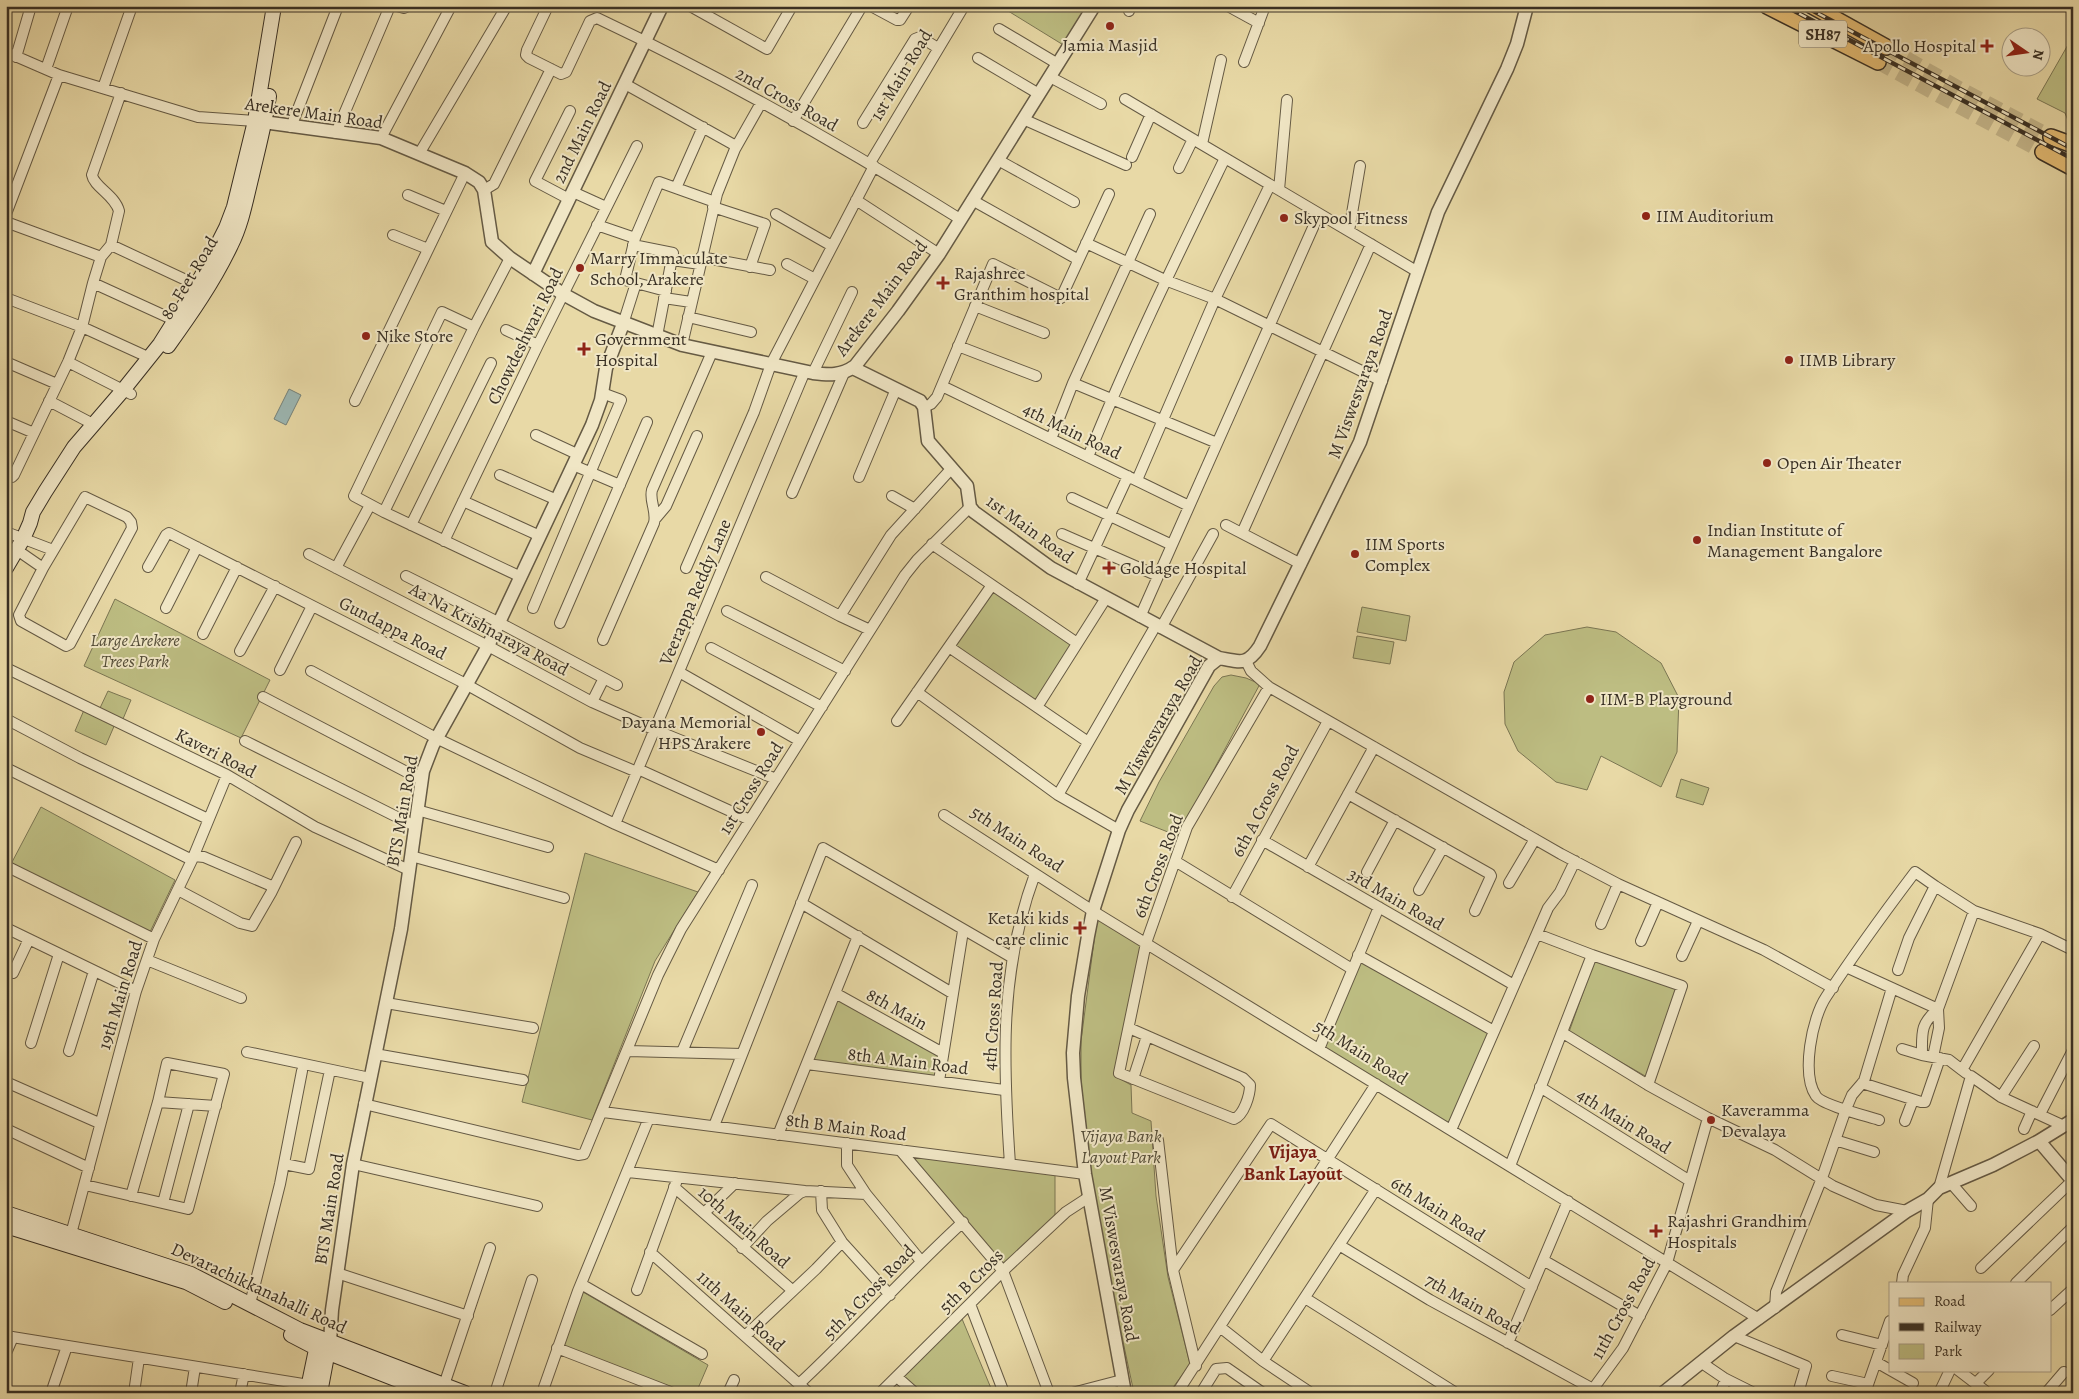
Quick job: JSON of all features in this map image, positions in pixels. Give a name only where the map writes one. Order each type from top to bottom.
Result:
[{"type":"main road","name":"80 Feet Road","points":[[260,121],[274,6]]},
{"type":"main road","name":"80 Feet Road","points":[[30,523],[40,516],[52,494],[128,392],[174,320],[232,245],[233,226],[260,121],[282,6]]},
{"type":"main road","name":"SH87","points":[[1767,6],[1878,62]]},
{"type":"main road","name":"SH87","points":[[1812,6],[1886,47]]},
{"type":"main road","points":[[2052,137],[2073,145]]},
{"type":"main road","points":[[2043,152],[2073,168]]},
{"type":"main road","name":"80 Feet Road","points":[[6,568],[20,544],[33,512],[74,447],[94,424],[157,363],[201,287]]},
{"type":"main road","name":"Devarachikkanahalli Road","points":[[6,1213],[191,1274],[300,1330],[323,1345],[465,1393]]},
{"type":"main road","name":"Devarachikkanahalli Road","points":[[6,1226],[186,1282],[431,1393]]},
{"type":"main road","points":[[312,1390],[323,1345]]},
{"type":"street","points":[[9,55],[31,6]]},
{"type":"street","points":[[46,69],[68,6]]},
{"type":"street","points":[[103,88],[132,6]]},
{"type":"street","points":[[291,127],[338,6]]},
{"type":"street","points":[[336,133],[390,6]]},
{"type":"street","points":[[396,6],[404,8],[408,6]]},
{"type":"street","points":[[381,138],[451,6]]},
{"type":"street","points":[[484,190],[494,184],[551,69],[526,55],[548,6]]},
{"type":"street","name":"2nd Main Road","points":[[533,274],[662,6]]},
{"type":"street","points":[[690,6],[767,49],[792,6]]},
{"type":"street","points":[[793,121],[862,6]]},
{"type":"street","points":[[871,6],[900,20],[909,6]]},
{"type":"street","name":"1st Main Road","points":[[686,568],[754,412],[771,364],[856,200],[872,164],[964,6]]},
{"type":"street","name":"Arekere Main Road","points":[[9,55],[59,75],[198,117],[260,121],[291,127],[381,138],[465,173],[479,182],[484,190],[492,242],[510,258],[533,274],[563,294],[594,311],[623,324],[682,345],[830,375],[848,370],[898,311],[938,254],[1094,6]]},
{"type":"street","points":[[1228,6],[1259,23]]},
{"type":"street","points":[[1244,62],[1265,6]]},
{"type":"street","name":"M Viswesvaraya Road","points":[[1125,1393],[1085,1174],[1074,1078],[1073,1053],[1081,977],[1093,911],[1119,830],[1142,784],[1209,666],[1219,658],[1246,661],[1252,657],[1263,642],[1360,442],[1438,212],[1511,60],[1527,6]]},
{"type":"street","points":[[419,154],[506,7]]},
{"type":"street","name":"2nd Cross Road","points":[[551,69],[561,74],[566,72],[593,18],[597,18],[645,41],[872,164],[960,219]]},
{"type":"street","points":[[999,29],[1058,64]]},
{"type":"street","points":[[863,123],[915,39],[920,37],[938,48]]},
{"type":"street","points":[[978,58],[1039,94]]},
{"type":"street","points":[[1179,168],[1197,142],[1222,60]]},
{"type":"street","points":[[6,214],[59,75]]},
{"type":"street","points":[[1050,77],[1101,104]]},
{"type":"street","points":[[625,84],[736,146]]},
{"type":"street","points":[[6,475],[12,477],[14,475],[68,362],[82,327],[101,258],[112,245],[119,211],[118,206],[105,190],[93,180],[92,175],[121,94]]},
{"type":"street","points":[[1125,99],[1418,272]]},
{"type":"street","points":[[1078,584],[1110,516],[1163,420],[1215,299],[1274,187],[1287,100]]},
{"type":"street","points":[[682,345],[714,204],[736,146],[761,103]]},
{"type":"street","points":[[570,111],[535,181],[606,207]]},
{"type":"street","points":[[1023,119],[1129,161],[1151,114]]},
{"type":"street","points":[[676,188],[703,127]]},
{"type":"street","name":"Chowdeshwari Road","points":[[444,541],[538,345],[637,146]]},
{"type":"street","points":[[1088,457],[1112,398],[1165,280],[1225,158]]},
{"type":"street","points":[[998,160],[1074,202]]},
{"type":"street","points":[[1349,232],[1360,166]]},
{"type":"street","points":[[355,401],[465,173]]},
{"type":"street","points":[[692,302],[625,280],[634,241],[659,182],[765,224],[750,266]]},
{"type":"street","points":[[792,493],[848,370],[896,389],[920,401],[924,408],[933,401],[942,386],[993,264],[1061,298],[1077,259],[1109,194]]},
{"type":"street","points":[[408,196],[446,211]]},
{"type":"street","points":[[856,200],[938,254]]},
{"type":"street","points":[[972,200],[1077,259]]},
{"type":"street","points":[[776,214],[832,246]]},
{"type":"street","points":[[1051,439],[1073,383],[1150,214]]},
{"type":"street","points":[[1140,616],[1319,214]]},
{"type":"street","points":[[6,222],[101,258]]},
{"type":"street","points":[[597,225],[634,241],[674,253],[657,336]]},
{"type":"street","points":[[393,234],[428,249]]},
{"type":"street","points":[[1086,243],[1165,280],[1215,299],[1382,381]]},
{"type":"street","points":[[1242,533],[1370,244]]},
{"type":"street","points":[[112,245],[201,287]]},
{"type":"street","points":[[384,512],[474,327],[510,258]]},
{"type":"street","points":[[672,260],[701,260],[770,270]]},
{"type":"street","points":[[786,264],[815,279]]},
{"type":"street","points":[[93,283],[174,320]]},
{"type":"street","points":[[623,324],[636,283]]},
{"type":"street","name":"Veerappa Reddy Lane","points":[[616,824],[637,770],[809,372],[852,292]]},
{"type":"street","points":[[6,298],[82,327],[150,358]]},
{"type":"street","points":[[975,306],[1044,333]]},
{"type":"street","points":[[474,327],[442,312],[354,496],[411,526],[521,577]]},
{"type":"street","points":[[688,317],[750,332]]},
{"type":"street","name":"BTS Main Road","points":[[323,1345],[332,1310],[353,1164],[364,1104],[401,929],[417,810],[429,753],[500,623],[595,417],[606,368],[623,324]]},
{"type":"street","points":[[506,330],[538,345]]},
{"type":"street","points":[[958,346],[1036,376]]},
{"type":"street","points":[[655,519],[650,496],[652,490],[712,352]]},
{"type":"street","points":[[6,362],[57,384]]},
{"type":"street","points":[[68,362],[128,392]]},
{"type":"street","points":[[411,526],[491,363]]},
{"type":"street","points":[[1073,383],[1217,443]]},
{"type":"street","name":"4th Main Road","points":[[942,386],[1189,506]]},
{"type":"street","points":[[860,477],[896,389]]},
{"type":"street","points":[[533,608],[621,400],[602,392]]},
{"type":"street","points":[[49,401],[94,424]]},
{"type":"street","name":"1st Main Road","points":[[924,408],[928,441],[967,486],[970,507],[974,512],[1038,560],[1078,584],[1219,658]]},
{"type":"street","points":[[6,421],[34,433]]},
{"type":"street","points":[[560,623],[647,422]]},
{"type":"street","points":[[536,435],[590,472],[620,485]]},
{"type":"street","points":[[603,640],[655,519],[666,506],[697,436]]},
{"type":"street","points":[[840,616],[891,535],[951,469]]},
{"type":"street","points":[[500,475],[557,500]]},
{"type":"street","points":[[892,496],[915,509]]},
{"type":"street","points":[[88,497],[131,522],[130,531],[68,645],[64,646],[20,620],[20,614],[43,568],[84,498],[88,497]]},
{"type":"street","points":[[1072,498],[1172,545]]},
{"type":"street","points":[[463,501],[540,536]]},
{"type":"street","points":[[336,568],[370,505]]},
{"type":"street","name":"1st Cross Road","points":[[364,1104],[582,1155],[586,1151],[603,1112],[667,955],[906,574],[932,544],[970,507]]},
{"type":"street","points":[[1226,525],[1301,564]]},
{"type":"street","points":[[6,532],[43,568]]},
{"type":"street","name":"Gundappa Road","points":[[148,567],[166,535],[169,533],[467,684],[580,748],[637,770],[750,820]]},
{"type":"street","points":[[1062,534],[1158,576]]},
{"type":"street","points":[[1058,795],[1213,534]]},
{"type":"street","points":[[20,544],[53,550]]},
{"type":"street","points":[[932,544],[1077,643]]},
{"type":"street","points":[[166,608],[197,547]]},
{"type":"street","name":"Aa Na Krishnaraya Road","points":[[310,554],[592,702],[655,730],[776,779]]},
{"type":"street","points":[[203,634],[237,567]]},
{"type":"street","points":[[406,576],[617,685]]},
{"type":"street","points":[[766,576],[870,630]]},
{"type":"street","points":[[897,721],[992,585]]},
{"type":"street","points":[[240,651],[275,586]]},
{"type":"street","points":[[1036,707],[1106,598]]},
{"type":"street","points":[[280,670],[312,606]]},
{"type":"street","points":[[727,610],[844,671]]},
{"type":"street","points":[[949,647],[1088,742]]},
{"type":"street","points":[[711,648],[822,707]]},
{"type":"street","points":[[1246,661],[1251,670],[1269,687],[1534,839],[1618,884],[1764,950],[1833,988]]},
{"type":"street","name":"Kaveri Road","points":[[6,668],[228,775],[315,827],[409,870]]},
{"type":"street","points":[[311,671],[436,738],[616,824],[719,870]]},
{"type":"street","points":[[679,672],[800,741]]},
{"type":"street","points":[[592,702],[604,678]]},
{"type":"street","name":"6th Cross Road","points":[[1133,1079],[1119,1073],[1146,943],[1174,861],[1187,827],[1269,687]]},
{"type":"street","points":[[917,692],[1058,795],[1119,830]]},
{"type":"street","points":[[263,697],[422,780]]},
{"type":"street","points":[[6,719],[80,758],[208,819]]},
{"type":"street","name":"6th A Cross Road","points":[[1232,897],[1328,721]]},
{"type":"street","points":[[245,741],[415,826]]},
{"type":"street","points":[[1308,867],[1374,747]]},
{"type":"street","points":[[6,768],[193,858],[204,857],[274,887]]},
{"type":"street","name":"19th Main Road","points":[[71,1234],[85,1185],[99,1123],[136,991],[154,939],[193,858],[228,775]]},
{"type":"street","points":[[1348,794],[1490,874],[1491,876],[1475,911]]},
{"type":"street","points":[[417,810],[548,847]]},
{"type":"street","name":"5th Main Road","points":[[944,815],[1093,911],[1759,1319]]},
{"type":"street","points":[[1367,872],[1395,820]]},
{"type":"street","points":[[1509,883],[1534,839]]},
{"type":"street","name":"3rd Main Road","points":[[1262,840],[1514,985]]},
{"type":"street","points":[[178,890],[240,923],[252,926],[296,842]]},
{"type":"street","points":[[1419,890],[1443,847]]},
{"type":"street","points":[[714,1126],[823,848],[1013,958]]},
{"type":"street","points":[[411,856],[564,898]]},
{"type":"street","points":[[1174,861],[1352,970]]},
{"type":"street","points":[[1451,1130],[1548,908],[1560,892],[1575,861]]},
{"type":"street","points":[[6,866],[154,939]]},
{"type":"street","points":[[1879,1120],[1828,1105],[1816,1098],[1810,1083],[1808,1065],[1818,1015],[1825,997],[1915,872],[1974,911],[2040,934],[2073,950]]},
{"type":"street","name":"4th Cross Road","points":[[1010,1164],[1004,1090],[1004,1035],[1013,958],[1021,913],[1035,874]]},
{"type":"street","points":[[1601,924],[1618,884]]},
{"type":"street","points":[[682,1052],[752,885]]},
{"type":"street","points":[[1898,970],[1909,938],[1936,886]]},
{"type":"street","points":[[1641,941],[1658,902]]},
{"type":"street","points":[[802,903],[952,993]]},
{"type":"street","points":[[1319,1049],[1379,908]]},
{"type":"street","points":[[1862,1083],[1913,1100],[1926,1102],[1936,1057],[1939,1028],[1938,1009],[1974,911]]},
{"type":"street","points":[[1682,956],[1698,921]]},
{"type":"street","points":[[6,928],[136,991]]},
{"type":"street","points":[[938,1081],[963,930]]},
{"type":"street","points":[[1537,934],[1682,986],[1648,1085]]},
{"type":"street","points":[[1962,1070],[2040,934]]},
{"type":"street","points":[[778,1135],[858,936]]},
{"type":"street","points":[[13,973],[29,939]]},
{"type":"street","points":[[31,1042],[59,954]]},
{"type":"street","points":[[1358,955],[1494,1031]]},
{"type":"street","points":[[1510,1166],[1592,955]]},
{"type":"street","points":[[147,960],[241,998]]},
{"type":"street","points":[[1846,967],[1938,1009]]},
{"type":"street","points":[[69,1051],[94,971]]},
{"type":"street","points":[[1775,1308],[1776,1292],[1822,1178],[1846,1109],[1852,1095],[1862,1083],[1892,988]]},
{"type":"street","name":"8th Main","points":[[835,993],[943,1053]]},
{"type":"street","points":[[386,1002],[533,1028]]},
{"type":"street","points":[[1922,1055],[1922,1038],[1926,1019],[1938,1009]]},
{"type":"street","points":[[1129,1028],[1243,1078],[1250,1085],[1250,1090],[1241,1114],[1234,1119],[1133,1079],[1147,1036]]},
{"type":"street","points":[[1563,1033],[1648,1085],[1708,1118],[1775,1150],[1833,1186],[1876,1205],[1907,1211]]},
{"type":"street","points":[[2001,1096],[2034,1046]]},
{"type":"street","points":[[1902,1049],[1949,1060],[2001,1096],[2036,1113],[2069,1123]]},
{"type":"street","points":[[2024,1129],[2036,1113],[2073,1050]]},
{"type":"street","points":[[628,1051],[742,1054]]},
{"type":"street","points":[[247,1052],[370,1078]]},
{"type":"street","points":[[375,1054],[523,1080]]},
{"type":"street","points":[[85,1185],[131,1196],[188,1209],[224,1074],[167,1063],[158,1102],[131,1196]]},
{"type":"street","name":"8th A Main Road","points":[[807,1064],[1004,1090]]},
{"type":"street","points":[[284,1164],[309,1169],[330,1070]]},
{"type":"street","points":[[250,1304],[284,1164],[302,1071]]},
{"type":"street","points":[[1945,1185],[1971,1076]]},
{"type":"street","points":[[6,1082],[99,1123]]},
{"type":"street","points":[[1178,1393],[1326,1158],[1376,1084]]},
{"type":"street","name":"4th Main Road","points":[[1540,1088],[1690,1181]]},
{"type":"street","points":[[1906,1121],[1913,1100]]},
{"type":"street","points":[[158,1102],[216,1106]]},
{"type":"street","points":[[163,1203],[189,1104]]},
{"type":"street","name":"8th B Main Road","points":[[603,1112],[1085,1174]]},
{"type":"street","points":[[542,1393],[581,1284],[649,1118]]},
{"type":"street","name":"11th Cross Road","points":[[1591,1391],[1623,1348],[1667,1262],[1708,1118]]},
{"type":"street","points":[[1663,1393],[1734,1336],[1945,1185],[2039,1141],[2069,1123]]},
{"type":"street","name":"6th Main Road","points":[[1172,1270],[1271,1124],[1532,1287]]},
{"type":"street","points":[[6,1129],[89,1168]]},
{"type":"street","points":[[1158,1140],[1172,1270],[1196,1366]]},
{"type":"street","points":[[1835,1140],[1874,1152]]},
{"type":"street","points":[[1981,1268],[2072,1181],[2039,1141]]},
{"type":"street","points":[[847,1144],[847,1165],[866,1194],[921,1261]]},
{"type":"street","points":[[900,1150],[1003,1271],[1049,1393]]},
{"type":"street","points":[[353,1164],[537,1206]]},
{"type":"street","points":[[628,1172],[805,1191],[866,1194]]},
{"type":"street","points":[[637,1290],[678,1177]]},
{"type":"street","points":[[704,1213],[735,1183]]},
{"type":"street","points":[[1945,1185],[1971,1206]]},
{"type":"street","name":"10th Main Road","points":[[674,1187],[792,1290]]},
{"type":"street","points":[[1263,1361],[1376,1189]]},
{"type":"street","points":[[742,1248],[768,1221],[800,1193],[805,1191]]},
{"type":"street","points":[[821,1191],[822,1210],[842,1242],[890,1294]]},
{"type":"street","name":"5th B Cross","points":[[880,1393],[1003,1271],[1066,1212],[1089,1197]]},
{"type":"street","points":[[1902,1282],[1903,1274],[1925,1228],[1928,1199]]},
{"type":"street","points":[[1508,1343],[1568,1202]]},
{"type":"street","name":"5th A Cross Road","points":[[799,1384],[921,1261],[963,1222]]},
{"type":"street","points":[[2017,1282],[2073,1227]]},
{"type":"street","points":[[744,1336],[842,1242]]},
{"type":"street","name":"7th Main Road","points":[[1339,1245],[1430,1300],[1591,1391]]},
{"type":"street","points":[[444,1385],[490,1248]]},
{"type":"street","name":"11th Main Road","points":[[650,1252],[810,1393]]},
{"type":"street","points":[[1543,1260],[1640,1316]]},
{"type":"street","points":[[337,1273],[468,1316]]},
{"type":"street","points":[[495,1393],[532,1280]]},
{"type":"street","points":[[581,1284],[702,1354]]},
{"type":"street","points":[[2052,1308],[2073,1289]]},
{"type":"street","points":[[1305,1298],[1456,1393]]},
{"type":"street","points":[[970,1304],[1004,1393]]},
{"type":"street","points":[[1832,1376],[1866,1388],[1889,1326]]},
{"type":"street","points":[[1220,1327],[1263,1361],[1311,1393]]},
{"type":"street","points":[[1842,1335],[1882,1345]]},
{"type":"street","points":[[6,1353],[10,1336],[244,1374],[312,1390]]},
{"type":"street","points":[[1734,1336],[1806,1366],[1798,1393]]},
{"type":"street","points":[[51,1393],[66,1346]]},
{"type":"street","points":[[557,1348],[674,1393]]},
{"type":"street","points":[[134,1393],[138,1358]]},
{"type":"street","points":[[1876,1362],[1889,1369]]},
{"type":"street","points":[[1702,1363],[1726,1379],[1754,1393]]},
{"type":"street","points":[[191,1393],[195,1367]]},
{"type":"street","points":[[1201,1393],[1216,1369],[1220,1368],[1227,1368],[1258,1391]]},
{"type":"street","points":[[1894,1372],[1913,1383]]},
{"type":"street","points":[[1939,1393],[1949,1372]]},
{"type":"street","points":[[1961,1372],[1988,1393]]},
{"type":"street","points":[[1976,1383],[1987,1372]]},
{"type":"street","points":[[2046,1393],[2064,1372]]},
{"type":"street","points":[[240,1393],[244,1374]]},
{"type":"street","points":[[897,1377],[915,1393]]},
{"type":"street","points":[[1720,1393],[1726,1379]]},
{"type":"street","points":[[728,1393],[734,1380]]},
{"type":"street","points":[[1072,1393],[1122,1380]]},
{"type":"green space","points":[[1000,6],[1089,6],[1065,46]]},
{"type":"green space","points":[[2073,36],[2073,133],[2065,113],[2037,99],[2049,78],[2052,78],[2052,73]]},
{"type":"green space","points":[[992,585],[1077,643],[1037,707],[949,647]]},
{"type":"green space","name":"Large Arekere Trees Park","points":[[115,599],[270,680],[241,738],[84,666]]},
{"type":"green space","points":[[1362,607],[1410,616],[1406,641],[1357,632]]},
{"type":"green space","points":[[1587,627],[1616,632],[1661,663],[1679,698],[1677,752],[1661,787],[1601,756],[1587,790],[1556,782],[1518,751],[1505,724],[1504,692],[1514,662],[1545,635]]},
{"type":"green space","points":[[1357,636],[1394,642],[1390,664],[1353,658]]},
{"type":"green space","points":[[1231,675],[1246,678],[1260,684],[1178,836],[1140,821],[1159,782],[1214,686],[1222,677]]},
{"type":"green space","points":[[108,691],[131,700],[120,726],[115,724],[106,745],[75,731],[87,703],[100,708]]},
{"type":"green space","points":[[1681,779],[1709,788],[1703,805],[1676,797]]},
{"type":"green space","points":[[41,807],[175,880],[150,932],[11,864]]},
{"type":"green space","points":[[585,853],[698,892],[655,961],[592,1120],[522,1102]]},
{"type":"green space","name":"Vijaya Bank Layout Park","points":[[1097,918],[1142,944],[1115,1076],[1131,1085],[1132,1113],[1151,1121],[1156,1196],[1168,1277],[1190,1364],[1169,1393],[1134,1393],[1105,1257],[1091,1171],[1081,1085],[1081,1041]]},
{"type":"green space","points":[[1358,955],[1494,1031],[1451,1130],[1319,1049]]},
{"type":"green space","points":[[1595,959],[1677,988],[1647,1077],[1569,1032]]},
{"type":"green space","points":[[835,993],[943,1053],[939,1081],[807,1064]]},
{"type":"green space","points":[[900,1150],[1055,1170],[1055,1222],[1003,1271]]},
{"type":"green space","points":[[583,1292],[708,1365],[696,1393],[681,1393],[561,1350]]},
{"type":"green space","points":[[960,1314],[993,1393],[915,1393],[897,1377]]},
{"type":"water","points":[[289,389],[301,395],[286,425],[274,419]]},
{"type":"tunnel","points":[[1886,47],[2051,137]]},
{"type":"tunnel","points":[[1878,62],[2043,152]]},
{"type":"railway","points":[[1785,6],[2073,159]]},
{"type":"railway","points":[[1804,6],[2073,149]]},
{"type":"place","name":"Jamia Masjid","points":[[1110,26]]},
{"type":"place","name":"Apollo Hospital","points":[[1987,46]]},
{"type":"place","name":"IIM Auditorium","points":[[1646,216]]},
{"type":"place","name":"Skypool Fitness","points":[[1284,218]]},
{"type":"place","name":"Marry Immaculate School, Arakere","points":[[580,268]]},
{"type":"place","name":"Rajashree Granthim hospital","points":[[943,283]]},
{"type":"place","name":"Nike Store","points":[[366,336]]},
{"type":"place","name":"Government Hospital","points":[[584,349]]},
{"type":"place","name":"IIMB Library","points":[[1789,360]]},
{"type":"place","name":"Open Air Theater","points":[[1767,463]]},
{"type":"place","name":"Indian Institute of Management Bangalore","points":[[1697,540]]},
{"type":"place","name":"IIM Sports Complex","points":[[1355,554]]},
{"type":"place","name":"Goldage Hospital","points":[[1109,568]]},
{"type":"place","name":"IIM-B Playground","points":[[1590,699]]},
{"type":"place","name":"Dayana Memorial HPS Arakere","points":[[761,732]]},
{"type":"place","name":"Ketaki kids care clinic","points":[[1080,928]]},
{"type":"place","name":"Kaveramma Devalaya","points":[[1711,1120]]},
{"type":"place","name":"Rajashri Grandhim Hospitals","points":[[1656,1231]]},
{"type":"district","name":"Vijaya Bank Layout","points":[[1293,1162]]}]
